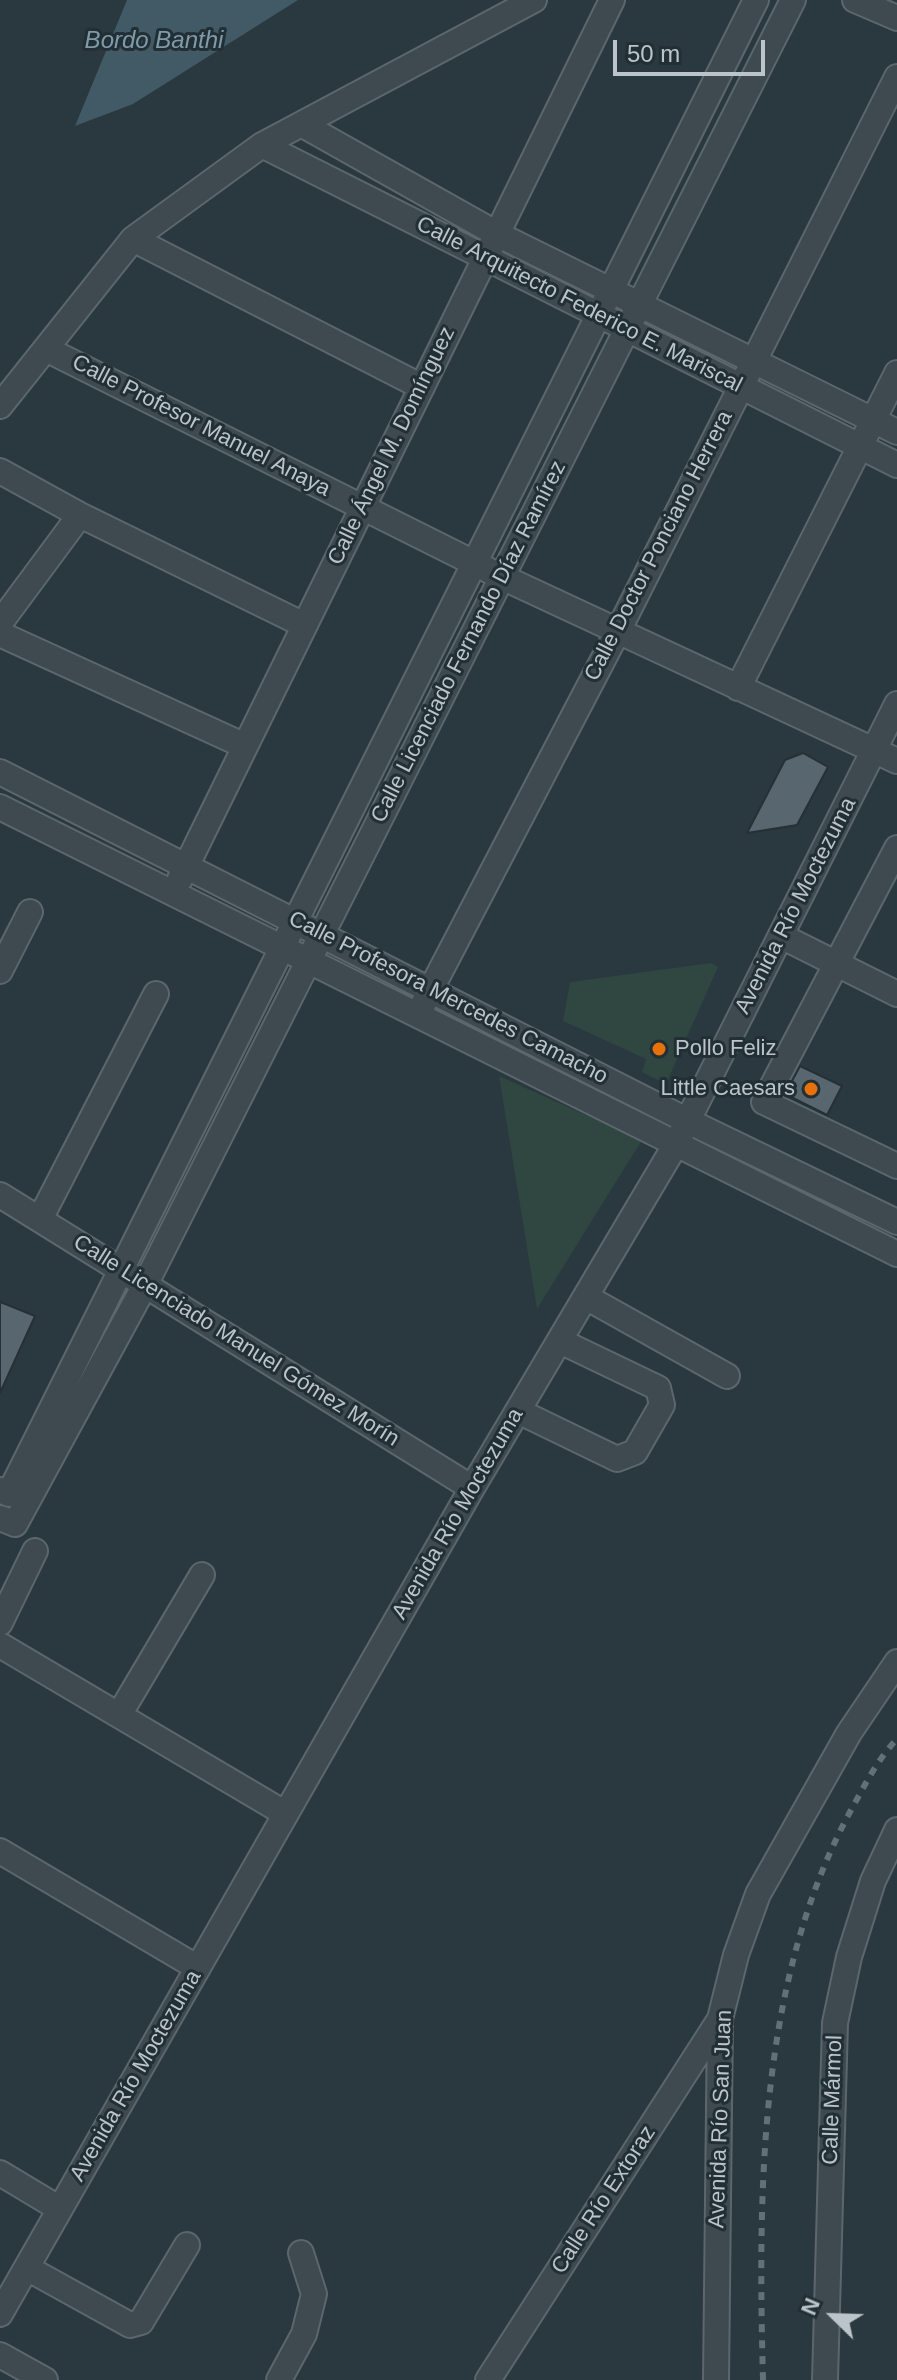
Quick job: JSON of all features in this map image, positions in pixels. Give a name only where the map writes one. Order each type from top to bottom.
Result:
[{"type":"street","points":[[0,406],[48,350],[133,239],[262,145],[534,0]]},
{"type":"street","name":"Calle Ángel M. Domínguez","points":[[173,892],[612,0]]},
{"type":"street","name":"Calle Licenciado Fernando Díaz Ramírez","points":[[0,1490],[9,1494],[123,1271],[756,0]]},
{"type":"street","name":"Calle Licenciado Fernando Díaz Ramírez","points":[[0,1518],[15,1524],[145,1285],[793,0]]},
{"type":"street","points":[[855,0],[897,18]]},
{"type":"street","name":"Calle Doctor Ponciano Herrera","points":[[418,1014],[619,629],[897,77]]},
{"type":"street","name":"Calle Arquitecto Federico E. Mariscal","points":[[303,125],[497,234],[897,432]]},
{"type":"street","name":"Calle Arquitecto Federico E. Mariscal","points":[[262,145],[897,465]]},
{"type":"street","points":[[133,239],[422,387]]},
{"type":"street","name":"Calle Profesor Manuel Anaya","points":[[48,350],[502,577],[897,761]]},
{"type":"street","points":[[738,688],[897,373]]},
{"type":"street","points":[[0,471],[80,515],[304,625]]},
{"type":"street","points":[[0,623],[80,515]]},
{"type":"street","points":[[0,634],[245,746]]},
{"type":"street","name":"Avenida Río Moctezuma","points":[[0,2314],[472,1488],[676,1144],[897,704]]},
{"type":"street","name":"Calle Profesora Mercedes Camacho","points":[[0,772],[688,1121],[897,1222]]},
{"type":"street","name":"Calle Profesora Mercedes Camacho","points":[[0,807],[897,1254]]},
{"type":"street","points":[[897,848],[764,1102],[897,1166]]},
{"type":"street","points":[[0,971],[30,912]]},
{"type":"street","points":[[781,936],[897,994]]},
{"type":"street","points":[[40,1219],[156,994]]},
{"type":"street","name":"Calle Licenciado Manuel Gómez Morín","points":[[0,1195],[472,1488]]},
{"type":"street","points":[[586,1297],[727,1376]]},
{"type":"street","points":[[518,1411],[617,1459],[635,1452],[662,1405],[658,1388],[560,1341]]},
{"type":"street","points":[[0,1623],[35,1551]]},
{"type":"street","points":[[119,1715],[202,1575]]},
{"type":"street","points":[[0,1645],[286,1814]]},
{"type":"street","name":"Avenida Río San Juan","points":[[716,2380],[720,2019],[736,1955],[758,1894],[849,1733],[897,1662]]},
{"type":"street","name":"Calle Mármol","points":[[825,2380],[835,2023],[849,1957],[865,1906],[897,1830]]},
{"type":"street","points":[[0,1851],[198,1968]]},
{"type":"street","name":"Calle Río Extoraz","points":[[488,2380],[720,2019]]},
{"type":"street","points":[[0,2173],[60,2209]]},
{"type":"street","points":[[27,2268],[130,2325],[141,2322],[187,2245]]},
{"type":"street","points":[[279,2380],[304,2334],[314,2294],[301,2253]]},
{"type":"street","points":[[0,2355],[45,2380]]},
{"type":"green space","points":[[711,963],[718,967],[666,1084],[642,1072],[646,1059],[563,1021],[570,982]]},
{"type":"green space","points":[[499,1076],[642,1140],[537,1309]]},
{"type":"water","name":"Bordo Banthi","points":[[127,0],[298,0],[133,104],[75,126]]},
{"type":"building","points":[[803,753],[828,767],[797,825],[747,833],[785,760]]},
{"type":"building","name":"Little Caesars","points":[[800,1066],[842,1086],[827,1115],[785,1094]]},
{"type":"building","points":[[0,1302],[35,1316],[0,1393]]},
{"type":"railway","points":[[763,2380],[764,2162],[770,2088],[781,2016],[797,1945],[820,1876],[866,1782],[897,1739]]},
{"type":"place","name":"Pollo Feliz","points":[[659,1049]]},
{"type":"place","name":"Little Caesars","points":[[811,1089]]}]
